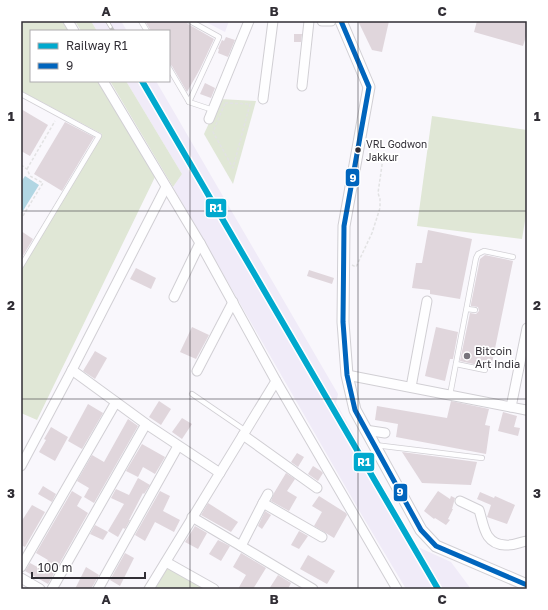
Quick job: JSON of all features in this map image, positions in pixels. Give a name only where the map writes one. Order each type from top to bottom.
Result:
[{"type":"street","points":[[68,21],[73,30]]},
{"type":"street","points":[[209,119],[249,21]]},
{"type":"street","points":[[263,99],[273,21]]},
{"type":"street","points":[[302,86],[309,21]]},
{"type":"street","points":[[322,21],[330,21]]},
{"type":"street","points":[[341,21],[369,87],[344,226],[343,322],[347,375],[355,410],[421,530],[436,546],[527,585]]},
{"type":"street","points":[[104,82],[200,244],[276,380],[397,589]]},
{"type":"street","points":[[21,466],[166,187]]},
{"type":"street","points":[[174,297],[200,244]]},
{"type":"street","points":[[197,371],[233,302]]},
{"type":"street","points":[[411,387],[427,302]]},
{"type":"street","points":[[511,407],[527,328]]},
{"type":"street","points":[[72,370],[146,424],[220,473]]},
{"type":"street","points":[[347,375],[526,410]]},
{"type":"street","points":[[149,589],[276,380]]},
{"type":"street","points":[[21,567],[116,402]]},
{"type":"street","points":[[52,589],[146,424]]},
{"type":"street","points":[[365,430],[385,433]]},
{"type":"street","points":[[244,433],[317,488]]},
{"type":"street","points":[[98,589],[178,446]]},
{"type":"street","points":[[241,546],[268,494]]},
{"type":"street","points":[[460,501],[479,510],[484,530],[492,541],[505,545],[527,542]]},
{"type":"street","points":[[263,504],[322,537]]},
{"type":"street","points":[[192,517],[313,589]]},
{"type":"street","points":[[166,562],[214,589]]},
{"type":"street","points":[[21,578],[40,589]]},
{"type":"lane","points":[[141,21],[146,30]]},
{"type":"lane","points":[[189,102],[219,37],[190,21]]},
{"type":"lane","points":[[170,70],[189,102],[213,110]]},
{"type":"lane","points":[[21,94],[99,136],[21,266]]},
{"type":"lane","points":[[450,395],[476,258],[478,254],[484,250],[513,258]]},
{"type":"lane","points":[[467,309],[475,310]]},
{"type":"lane","points":[[456,364],[484,370]]},
{"type":"lane","points":[[192,394],[244,433]]},
{"type":"lane","points":[[373,444],[482,458]]},
{"type":"path","points":[[226,103],[250,104],[233,168],[213,132],[226,103]]},
{"type":"path","points":[[27,168],[55,121]]},
{"type":"path","points":[[344,263],[356,267],[372,233],[380,208],[378,193],[383,158]]},
{"type":"path","points":[[21,165],[27,168],[30,176],[43,183],[21,219]]},
{"type":"shaded area","points":[[91,21],[121,21],[126,30],[96,30]]},
{"type":"shaded area","points":[[204,21],[229,21],[225,32]]},
{"type":"shaded area","points":[[127,82],[157,82],[338,394],[336,403],[418,547],[451,562],[471,589],[406,589],[173,187],[182,174]]},
{"type":"green space","points":[[21,21],[63,21],[68,30],[30,30],[30,82],[100,82],[155,177],[37,420],[21,413],[21,271],[102,134],[21,91]]},
{"type":"green space","points":[[75,21],[91,21],[96,30],[80,30]]},
{"type":"green space","points":[[111,82],[127,82],[182,174],[173,187]]},
{"type":"green space","points":[[220,99],[256,101],[233,184],[204,134]]},
{"type":"green space","points":[[432,116],[527,130],[527,209],[522,239],[417,226]]},
{"type":"green space","points":[[168,567],[205,589],[155,589]]},
{"type":"water","points":[[25,176],[39,185],[21,214],[21,182]]},
{"type":"building","points":[[145,21],[186,21],[188,24],[214,39],[187,92],[170,65],[170,30],[150,30]]},
{"type":"building","points":[[358,21],[389,21],[382,52],[372,50]]},
{"type":"building","points":[[477,21],[527,21],[527,33],[523,46],[474,32]]},
{"type":"building","points":[[294,34],[302,34],[301,42],[294,42]]},
{"type":"building","points":[[226,37],[235,40],[228,57],[218,53],[222,40],[224,41]]},
{"type":"building","points":[[205,83],[215,88],[211,98],[200,94]]},
{"type":"building","points":[[21,109],[48,125],[30,156],[21,151]]},
{"type":"building","points":[[65,122],[94,137],[62,191],[34,174]]},
{"type":"building","points":[[428,230],[472,239],[460,299],[430,294],[430,290],[412,288],[416,263],[422,263]]},
{"type":"building","points":[[21,231],[33,239],[21,259]]},
{"type":"building","points":[[485,255],[513,261],[491,368],[460,361],[470,313],[476,314],[479,311],[478,307],[471,306],[471,304],[480,259]]},
{"type":"building","points":[[136,268],[156,278],[151,289],[130,279]]},
{"type":"building","points":[[309,270],[334,278],[332,284],[307,276]]},
{"type":"building","points":[[192,327],[209,335],[196,359],[180,352]]},
{"type":"building","points":[[436,327],[458,332],[453,359],[450,359],[445,381],[425,376]]},
{"type":"building","points":[[95,351],[107,358],[95,379],[83,371]]},
{"type":"building","points":[[159,401],[171,409],[161,425],[149,417]]},
{"type":"building","points":[[451,401],[489,409],[485,425],[490,426],[486,454],[396,437],[398,424],[375,420],[377,406],[447,418]]},
{"type":"building","points":[[88,404],[103,413],[82,449],[68,441]]},
{"type":"building","points":[[503,412],[517,416],[514,427],[520,428],[518,436],[498,431]]},
{"type":"building","points":[[182,418],[192,424],[182,439],[172,432]]},
{"type":"building","points":[[128,419],[138,426],[94,503],[84,497],[89,488],[77,481],[92,455],[104,462]]},
{"type":"building","points":[[51,427],[68,437],[55,461],[39,452]]},
{"type":"building","points":[[142,444],[165,457],[155,474],[143,467],[138,477],[126,471]]},
{"type":"building","points":[[402,452],[477,462],[471,485],[422,483]]},
{"type":"building","points":[[297,453],[304,457],[298,467],[291,462]]},
{"type":"building","points":[[313,466],[323,473],[318,481],[308,474]]},
{"type":"building","points":[[286,473],[295,479],[287,491],[297,497],[289,511],[271,501]]},
{"type":"building","points":[[138,478],[150,485],[144,494],[143,493],[125,529],[123,528],[118,537],[108,531],[124,504],[111,498],[116,489],[129,495]]},
{"type":"building","points":[[43,486],[56,494],[52,502],[38,494]]},
{"type":"building","points":[[72,491],[82,497],[77,506],[88,513],[48,584],[25,571],[30,563],[43,570],[48,560],[36,553]]},
{"type":"building","points":[[160,491],[170,496],[163,511],[180,520],[174,532],[155,522],[145,541],[135,535]]},
{"type":"building","points":[[438,491],[450,499],[451,496],[455,498],[453,509],[448,519],[450,520],[446,525],[435,518],[434,519],[424,511]]},
{"type":"building","points":[[480,492],[494,498],[495,496],[515,505],[507,524],[487,517],[491,505],[477,499]]},
{"type":"building","points":[[319,496],[347,515],[334,538],[314,526],[322,512],[312,506]]},
{"type":"building","points":[[208,503],[238,522],[231,532],[201,515]]},
{"type":"building","points":[[32,505],[45,512],[25,547],[21,545],[21,522]]},
{"type":"building","points":[[265,511],[271,515],[262,529],[258,526]]},
{"type":"building","points":[[95,525],[108,532],[103,540],[90,534]]},
{"type":"building","points":[[195,526],[207,533],[198,549],[185,542]]},
{"type":"building","points":[[299,531],[308,536],[299,549],[291,545]]},
{"type":"building","points":[[218,540],[230,546],[221,561],[209,554]]},
{"type":"building","points":[[125,553],[134,558],[120,586],[110,580]]},
{"type":"building","points":[[241,553],[266,568],[253,589],[238,589],[246,575],[233,567]]},
{"type":"building","points":[[308,555],[335,571],[327,584],[300,569]]},
{"type":"building","points":[[86,567],[99,575],[91,589],[75,589]]},
{"type":"building","points":[[278,575],[291,583],[288,589],[269,589]]},
{"type":"railway","points":[[107,21],[112,30]]},
{"type":"railway","points":[[143,82],[438,589]]},
{"type":"rail line","name":"R1","points":[[143,82],[438,589]]},
{"type":"transit line","name":"9","points":[[341,21],[369,87],[344,226],[343,322],[347,375],[355,410],[421,530],[436,546],[527,585]]},
{"type":"place","name":"VRL Godwon Jakkur","points":[[358,150]]},
{"type":"place","name":"Bitcoin Art India","points":[[467,356]]}]
